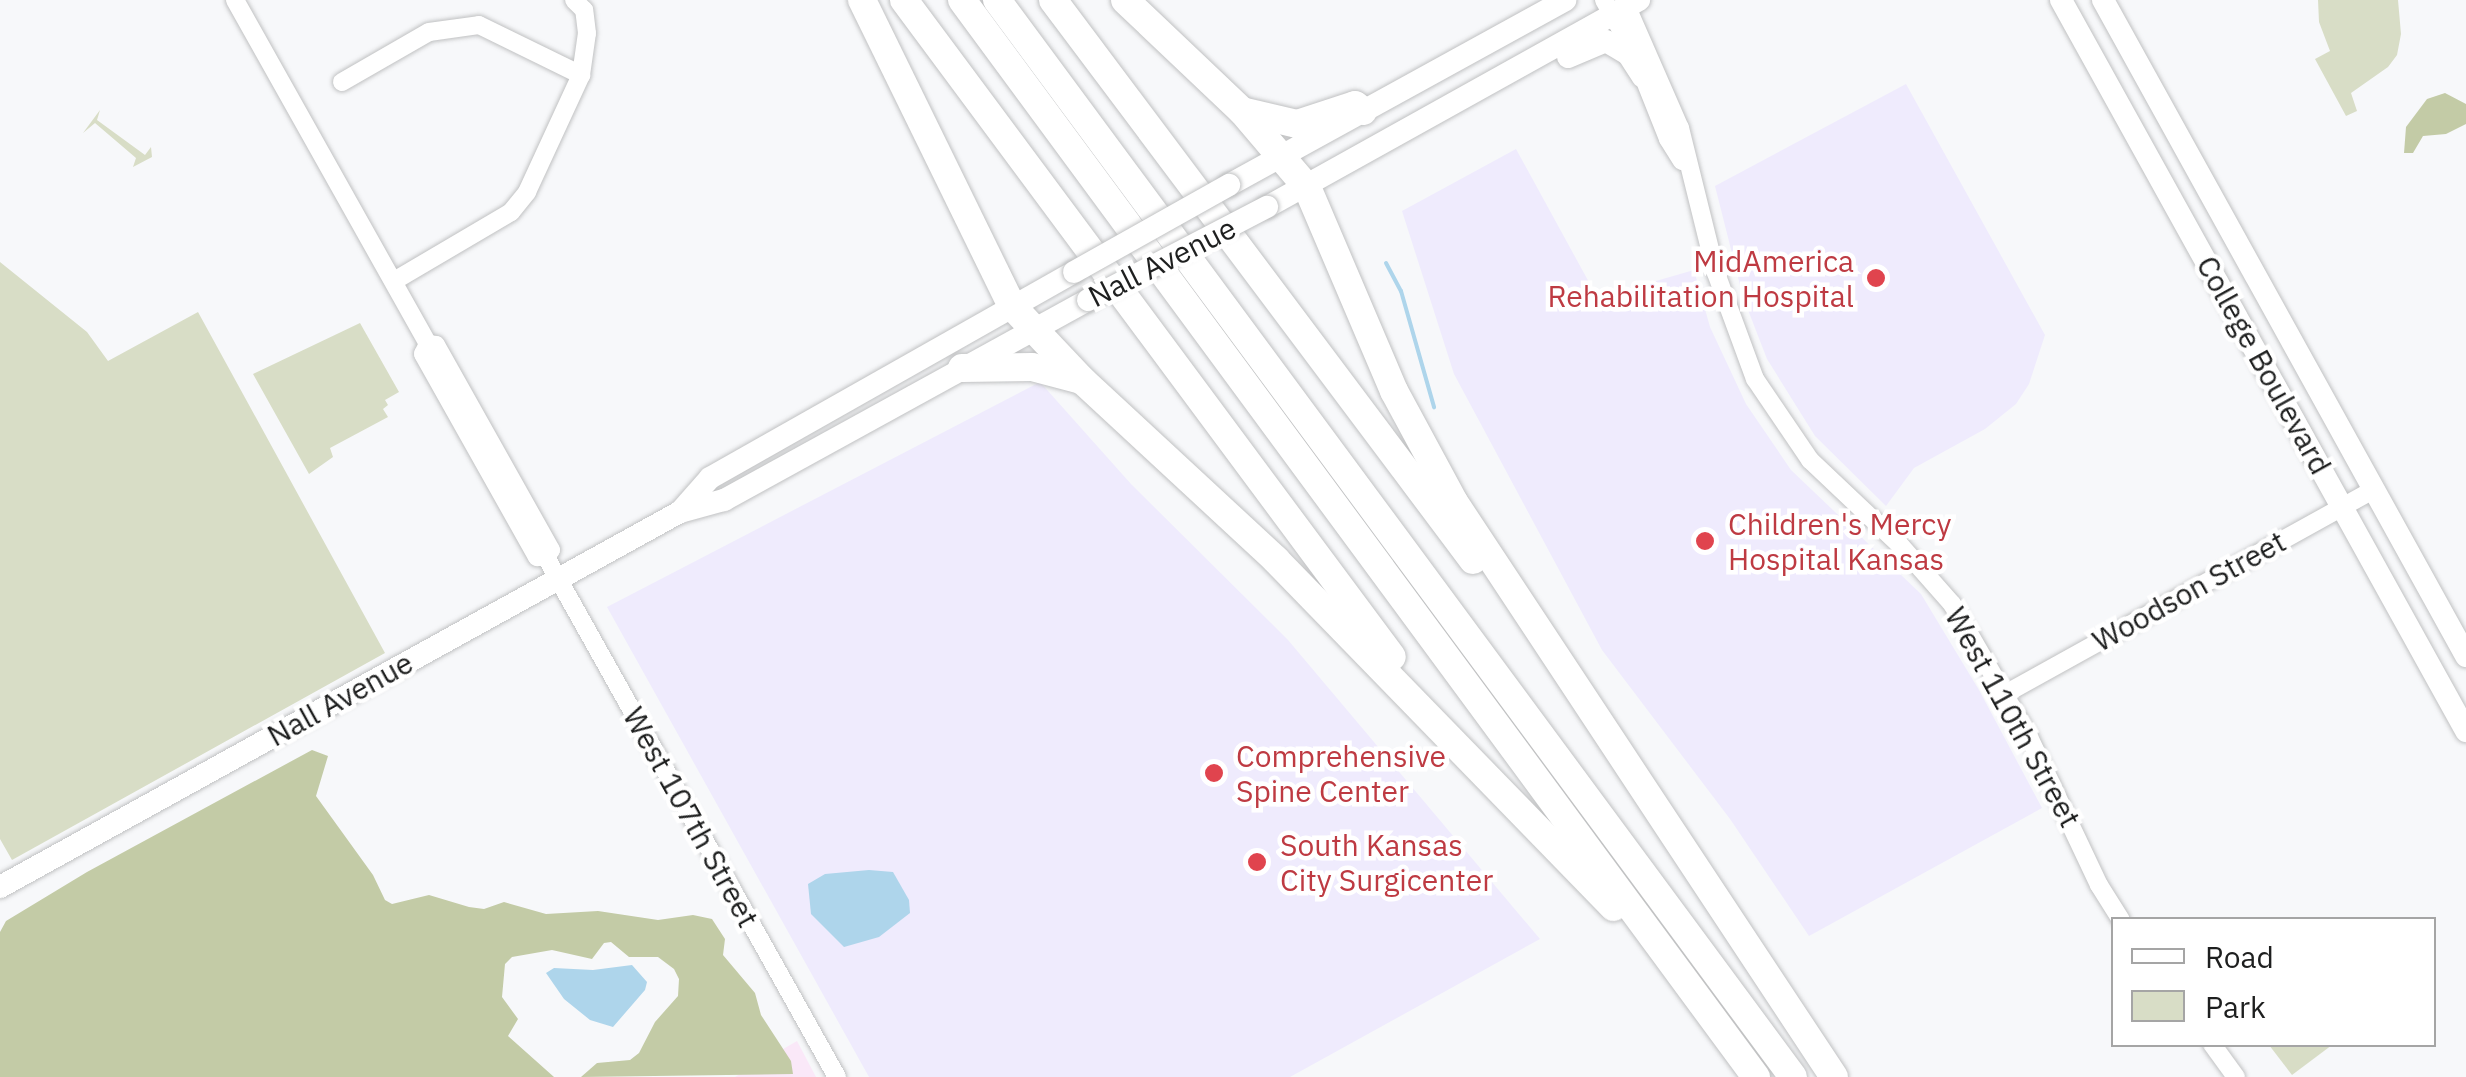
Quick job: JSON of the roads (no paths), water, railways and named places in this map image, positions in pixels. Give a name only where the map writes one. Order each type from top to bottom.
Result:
[{"type":"highway","points":[[862,0],[1012,306],[1083,381],[1276,560],[1693,992]]},
{"type":"highway","points":[[904,0],[1312,553],[1476,764]]},
{"type":"highway","points":[[962,0],[1756,1077]]},
{"type":"highway","points":[[998,0],[1793,1077]]},
{"type":"highway","points":[[1053,0],[1437,515],[1570,682]]},
{"type":"highway","points":[[1125,0],[1242,111],[1308,187],[1394,391],[1430,461],[1570,682],[1834,1077]]},
{"type":"highway","points":[[1242,111],[1297,124],[1355,104],[1363,111]]},
{"type":"highway","points":[[962,368],[1032,367],[1083,381]]},
{"type":"main road","name":"Nall Avenue","points":[[680,512],[710,478],[1566,0]]},
{"type":"main road","name":"College Boulevard","points":[[2062,0],[2466,730]]},
{"type":"main road","name":"College Boulevard","points":[[2103,0],[2466,656]]},
{"type":"main road","name":"Nall Avenue","points":[[0,887],[680,512],[724,500],[1033,328],[1308,187],[1621,4]]},
{"type":"main road","points":[[1415,126],[1481,105],[1599,41],[1622,48],[1643,77]]},
{"type":"street","name":"West 107th Street","points":[[235,0],[428,344],[422,354],[538,557],[546,557],[837,1077]]},
{"type":"street","points":[[394,281],[511,212],[526,192],[580,76],[585,47],[584,10],[574,0]]},
{"type":"street","name":"West 110th Street","points":[[1621,4],[1643,77],[1668,139],[1687,170]]},
{"type":"street","name":"West 110th Street","points":[[1621,4],[1674,113],[1728,315],[1769,404],[1822,474],[1928,574],[1952,604],[2060,796],[2098,885],[2118,917]]},
{"type":"street","points":[[342,82],[429,32],[479,25],[580,76]]},
{"type":"street","name":"Woodson Street","points":[[2005,694],[2373,490]]},
{"type":"street","points":[[2214,1047],[2236,1077]]},
{"type":"water","points":[[893,872],[909,900],[910,913],[879,937],[844,947],[811,914],[808,884],[825,874]]},
{"type":"water","points":[[632,965],[647,982],[645,990],[613,1027],[590,1020],[564,999],[546,973],[554,968],[593,970]]},
{"type":"waterway","points":[[1386,263],[1401,291],[1434,407]]},
{"type":"place","name":"MidAmerica Rehabilitation Hospital","points":[[1876,278]]},
{"type":"place","name":"Children's Mercy Hospital Kansas","points":[[1705,541]]},
{"type":"place","name":"Comprehensive Spine Center","points":[[1214,773]]},
{"type":"place","name":"South Kansas City Surgicenter","points":[[1257,862]]}]
